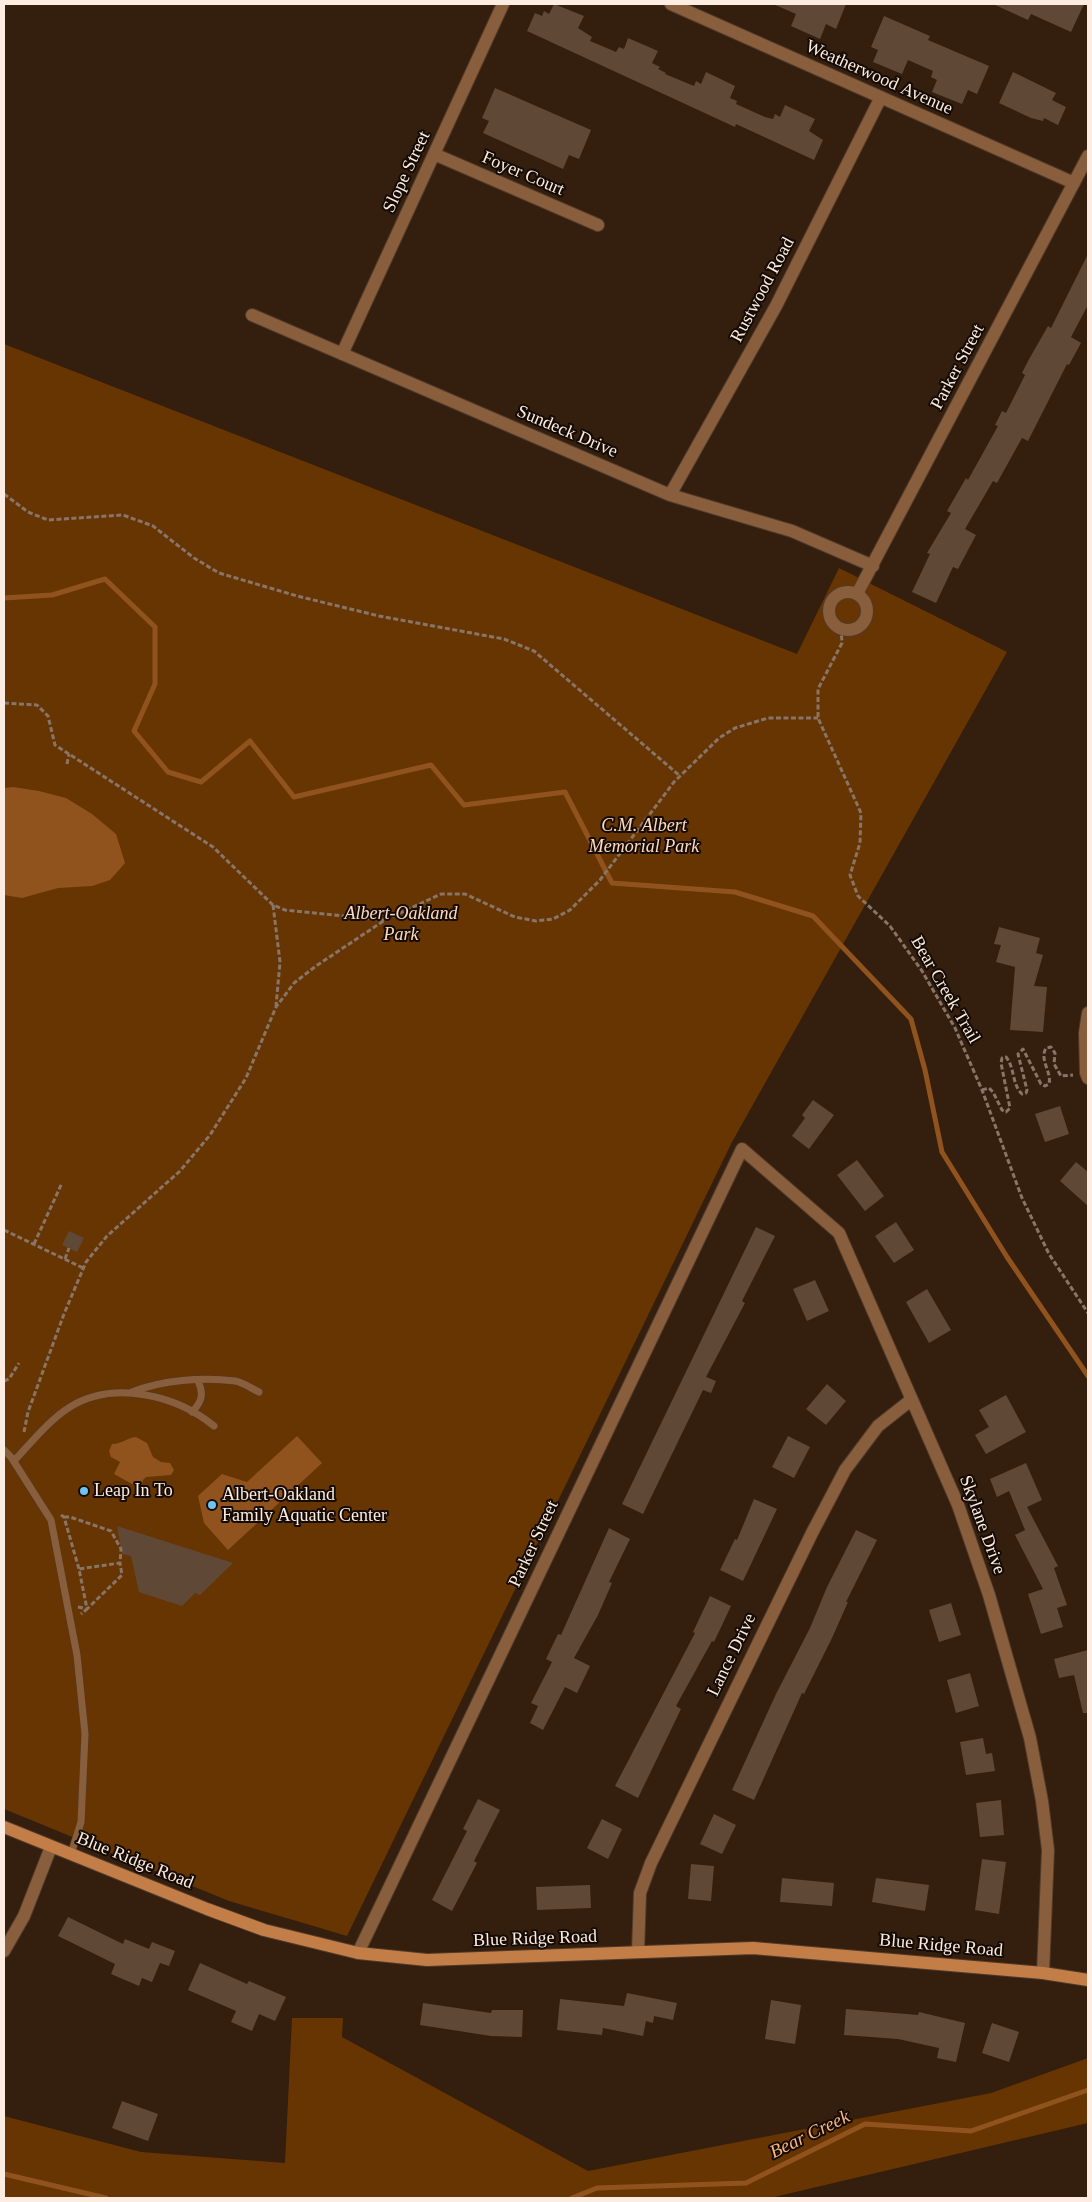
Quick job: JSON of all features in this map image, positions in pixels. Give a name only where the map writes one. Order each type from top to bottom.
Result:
[{"type":"street","name":"Slope Street","points":[[342,354],[503,4]]},
{"type":"street","name":"Weatherwood Avenue","points":[[671,4],[1074,184]]},
{"type":"street","name":"Rustwood Road","points":[[670,495],[776,306],[881,97]]},
{"type":"street","name":"Foyer Court","points":[[434,154],[598,225]]},
{"type":"street","name":"Parker Street","points":[[857,594],[1088,156]]},
{"type":"street","name":"Sundeck Drive","points":[[252,315],[670,495],[792,531],[873,566]]},
{"type":"street","points":[[852,592],[857,594],[866,603],[868,610],[864,622],[854,629],[841,628],[835,624],[829,614],[831,602],[840,593],[852,592]]},
{"type":"street","points":[[1087,1075],[1085,1032],[1088,1013]]},
{"type":"street","name":"Parker Street","points":[[358,1953],[742,1149]]},
{"type":"street","name":"Skylane Drive","points":[[742,1149],[839,1233],[961,1514],[989,1595],[1030,1738],[1042,1801],[1048,1850],[1043,1973]]},
{"type":"street","name":"Lance Drive","points":[[638,1952],[640,1893],[651,1863],[812,1533],[845,1470],[856,1455],[878,1426],[911,1400]]},
{"type":"street","name":"Blue Ridge Road","points":[[4,1827],[207,1910],[264,1930],[358,1953],[427,1960],[753,1948],[1043,1973],[1088,1980]]},
{"type":"street","points":[[4,1951],[24,1916],[51,1846]]},
{"type":"lane","points":[[192,1412],[200,1400],[203,1391],[198,1381]]},
{"type":"lane","points":[[132,1392],[144,1387],[198,1381],[237,1382],[260,1392]]},
{"type":"lane","points":[[14,1461],[68,1408],[85,1399],[105,1394],[132,1392],[168,1401],[203,1417],[214,1426]]},
{"type":"lane","points":[[4,1450],[14,1461],[51,1520],[77,1655],[85,1734],[81,1822],[71,1854]]},
{"type":"path","points":[[4,494],[28,512],[48,520],[123,514],[153,526],[194,558],[219,573],[297,596],[379,616],[511,642],[534,652],[680,776]]},
{"type":"path","name":"Bear Creek Trail","points":[[841,628],[842,643],[818,689],[818,718],[861,813],[860,843],[853,860],[850,875],[858,896],[890,926],[922,971],[955,1028],[982,1090],[1022,1198],[1049,1254],[1088,1313]]},
{"type":"path","points":[[4,703],[37,705],[48,716],[55,745],[213,847],[273,905],[293,911],[385,920]]},
{"type":"path","points":[[23,1435],[28,1412],[83,1268],[107,1236],[180,1171],[210,1135],[246,1078],[276,1007],[294,983],[385,920],[441,894],[465,894],[515,917],[536,921],[552,919],[570,910],[614,863],[680,776],[718,738],[735,728],[768,718],[818,718]]},
{"type":"path","points":[[67,764],[69,754]]},
{"type":"path","points":[[273,905],[280,962],[276,1007]]},
{"type":"path","points":[[982,1090],[989,1088],[993,1092],[1002,1110],[1006,1112],[1010,1108],[1001,1063],[1002,1058],[1006,1057],[1010,1062],[1018,1091],[1022,1094],[1026,1093],[1027,1090],[1018,1054],[1019,1050],[1023,1049],[1041,1084],[1045,1086],[1049,1084],[1050,1079],[1044,1060],[1046,1048],[1051,1047],[1055,1053],[1054,1064],[1061,1076],[1087,1075]]},
{"type":"path","points":[[34,1244],[62,1183]]},
{"type":"path","points":[[4,1230],[83,1268]]},
{"type":"path","points":[[65,1259],[69,1248]]},
{"type":"path","points":[[4,1381],[9,1379],[19,1362]]},
{"type":"path","points":[[51,1520],[70,1517],[111,1531],[121,1549],[120,1563],[122,1575],[87,1609]]},
{"type":"path","points":[[80,1569],[120,1563]]},
{"type":"green space","name":"Albert-Oakland Park","points":[[4,344],[797,654],[839,568],[1007,652],[732,1142],[347,1936],[229,1901],[4,1809]]},
{"type":"green space","points":[[292,2018],[343,2018],[342,2037],[588,2171],[991,2093],[1088,2058],[1088,2123],[770,2198],[4,2198],[4,2116],[141,2152],[285,2163]]},
{"type":"shaded area","points":[[13,787],[66,798],[92,814],[116,834],[125,863],[110,880],[92,886],[58,888],[22,898],[4,895],[4,788]]},
{"type":"shaded area","points":[[297,1436],[322,1463],[228,1550],[204,1523],[198,1496],[222,1474],[247,1482]]},
{"type":"shaded area","points":[[136,1437],[147,1443],[153,1457],[161,1462],[170,1463],[174,1470],[171,1475],[146,1477],[143,1480],[141,1489],[114,1474],[120,1462],[111,1457],[109,1451],[112,1444]]},
{"type":"building","points":[[554,4],[584,16],[578,28],[592,37],[590,41],[616,52],[619,47],[624,49],[628,38],[658,51],[652,63],[660,67],[658,69],[665,74],[694,86],[696,81],[701,84],[706,72],[735,86],[730,98],[737,101],[736,104],[765,117],[773,119],[775,114],[780,117],[785,105],[815,119],[809,131],[823,140],[814,160],[736,124],[735,127],[527,31],[535,13],[542,16],[544,11],[549,14]]},
{"type":"building","points":[[773,4],[846,4],[836,29],[826,24],[820,39],[791,26],[796,14]]},
{"type":"building","points":[[993,4],[1084,4],[1071,32],[1031,14],[1028,20]]},
{"type":"building","points":[[884,16],[930,36],[928,40],[989,66],[977,94],[968,90],[962,104],[932,92],[937,80],[931,77],[933,71],[908,60],[902,74],[873,62],[878,50],[871,47]]},
{"type":"building","points":[[1013,72],[1056,93],[1052,100],[1066,107],[1058,125],[1044,118],[1043,121],[1031,118],[999,103]]},
{"type":"building","points":[[495,88],[591,130],[579,159],[569,155],[563,169],[483,133],[489,121],[482,118]]},
{"type":"building","points":[[1088,254],[1088,305],[1071,337],[1081,343],[1069,365],[1067,364],[1028,441],[1022,438],[997,483],[993,481],[965,529],[976,535],[958,569],[953,567],[936,603],[912,592],[930,554],[927,553],[951,513],[947,511],[966,478],[968,480],[998,426],[995,425],[1002,411],[1006,413],[1025,375],[1022,373],[1028,361],[1048,326],[1051,328]]},
{"type":"building","points":[[999,927],[1040,938],[1036,953],[1043,955],[1034,986],[1047,987],[1043,1032],[1010,1030],[1015,967],[996,962],[1001,945],[994,944]]},
{"type":"building","points":[[813,1100],[834,1115],[809,1149],[792,1136],[805,1118],[802,1115]]},
{"type":"building","points":[[1060,1106],[1069,1134],[1045,1142],[1035,1114]]},
{"type":"building","points":[[857,1160],[884,1196],[865,1211],[837,1175]]},
{"type":"building","points":[[1076,1162],[1088,1172],[1088,1206],[1060,1181]]},
{"type":"building","points":[[896,1222],[914,1250],[894,1263],[875,1236]]},
{"type":"building","points":[[756,1227],[775,1236],[742,1301],[745,1303],[706,1377],[716,1381],[711,1393],[703,1390],[643,1514],[622,1504]]},
{"type":"building","points":[[69,1231],[84,1238],[77,1252],[62,1245]]},
{"type":"building","points":[[815,1280],[829,1311],[807,1321],[793,1289]]},
{"type":"building","points":[[927,1289],[951,1330],[929,1343],[906,1302]]},
{"type":"building","points":[[827,1384],[846,1401],[826,1425],[806,1409]]},
{"type":"building","points":[[1006,1395],[1026,1432],[986,1454],[975,1435],[989,1427],[979,1410]]},
{"type":"building","points":[[788,1436],[810,1447],[794,1478],[772,1467]]},
{"type":"building","points":[[1026,1463],[1042,1500],[1027,1507],[1058,1566],[1054,1568],[1067,1605],[1057,1608],[1063,1627],[1041,1634],[1028,1594],[1043,1589],[1015,1535],[1025,1530],[1009,1491],[997,1497],[990,1479]]},
{"type":"building","points":[[754,1499],[777,1509],[743,1581],[720,1570],[735,1539],[737,1540]]},
{"type":"building","points":[[117,1526],[233,1563],[200,1595],[195,1593],[182,1606],[139,1592],[131,1556],[122,1554]]},
{"type":"building","points":[[609,1528],[630,1539],[609,1582],[612,1583],[598,1615],[574,1658],[590,1666],[577,1693],[565,1687],[543,1730],[530,1723],[538,1706],[531,1703],[552,1662],[546,1659],[558,1634],[561,1635]]},
{"type":"building","points":[[856,1530],[877,1540],[846,1602],[848,1602],[832,1638],[804,1694],[802,1693],[754,1800],[732,1790],[776,1694],[810,1628],[827,1587]]},
{"type":"building","points":[[710,1596],[731,1606],[714,1642],[712,1641],[676,1706],[681,1709],[638,1798],[615,1786],[695,1633],[693,1632]]},
{"type":"building","points":[[951,1603],[961,1635],[939,1642],[929,1610]]},
{"type":"building","points":[[1088,1650],[1088,1713],[1083,1713],[1074,1675],[1059,1678],[1054,1659]]},
{"type":"building","points":[[970,1673],[979,1706],[956,1713],[947,1680]]},
{"type":"building","points":[[983,1738],[986,1754],[992,1753],[995,1771],[966,1775],[960,1742]]},
{"type":"building","points":[[478,1799],[500,1810],[474,1861],[477,1863],[452,1911],[432,1900],[467,1831],[463,1829]]},
{"type":"building","points":[[1001,1800],[1004,1835],[980,1837],[976,1803]]},
{"type":"building","points":[[714,1814],[736,1825],[722,1854],[700,1844]]},
{"type":"building","points":[[602,1819],[622,1829],[608,1859],[587,1848]]},
{"type":"building","points":[[982,1859],[1006,1862],[999,1914],[975,1910]]},
{"type":"building","points":[[691,1864],[714,1866],[711,1901],[688,1899]]},
{"type":"building","points":[[782,1878],[834,1883],[832,1906],[780,1902]]},
{"type":"building","points":[[876,1878],[929,1885],[925,1911],[872,1902]]},
{"type":"building","points":[[590,1885],[591,1908],[537,1910],[536,1887]]},
{"type":"building","points":[[68,1917],[123,1944],[125,1939],[149,1949],[152,1942],[175,1951],[169,1966],[160,1963],[152,1982],[142,1978],[139,1986],[111,1974],[115,1964],[58,1936]]},
{"type":"building","points":[[200,1963],[247,1984],[249,1981],[286,1997],[275,2021],[259,2014],[252,2031],[231,2022],[236,2011],[188,1990]]},
{"type":"building","points":[[627,1993],[677,2003],[673,2020],[654,2016],[653,2023],[646,2021],[643,2036],[603,2028],[602,2035],[557,2030],[560,1999],[624,2006]]},
{"type":"building","points":[[771,2000],[801,2005],[795,2044],[765,2039]]},
{"type":"building","points":[[423,2003],[491,2013],[492,2010],[523,2010],[522,2037],[491,2036],[420,2025]]},
{"type":"building","points":[[846,2009],[918,2015],[919,2012],[965,2023],[956,2062],[937,2058],[939,2048],[898,2039],[844,2035]]},
{"type":"building","points":[[992,2023],[1019,2032],[1009,2062],[982,2053]]},
{"type":"building","points":[[122,2101],[158,2114],[148,2141],[112,2128]]},
{"type":"waterway","points":[[4,598],[52,595],[105,579],[155,627],[155,684],[134,731],[168,772],[201,782],[250,741],[294,797],[431,765],[464,805],[565,792],[612,883],[735,892],[813,916],[911,1019],[925,1070],[942,1152],[1007,1257],[1088,1376]]},
{"type":"waterway","name":"Bear Creek","points":[[572,2198],[597,2188],[746,2183],[865,2124],[971,2131],[1088,2090]]},
{"type":"waterway","name":"Bear Creek","points":[[4,2174],[106,2198]]},
{"type":"place","name":"Leap In To","points":[[84,1491]]},
{"type":"place","name":"Albert-Oakland Family Aquatic Center","points":[[212,1505]]},
{"type":"park label","name":"C.M. Albert Memorial Park","points":[[644,836]]}]
